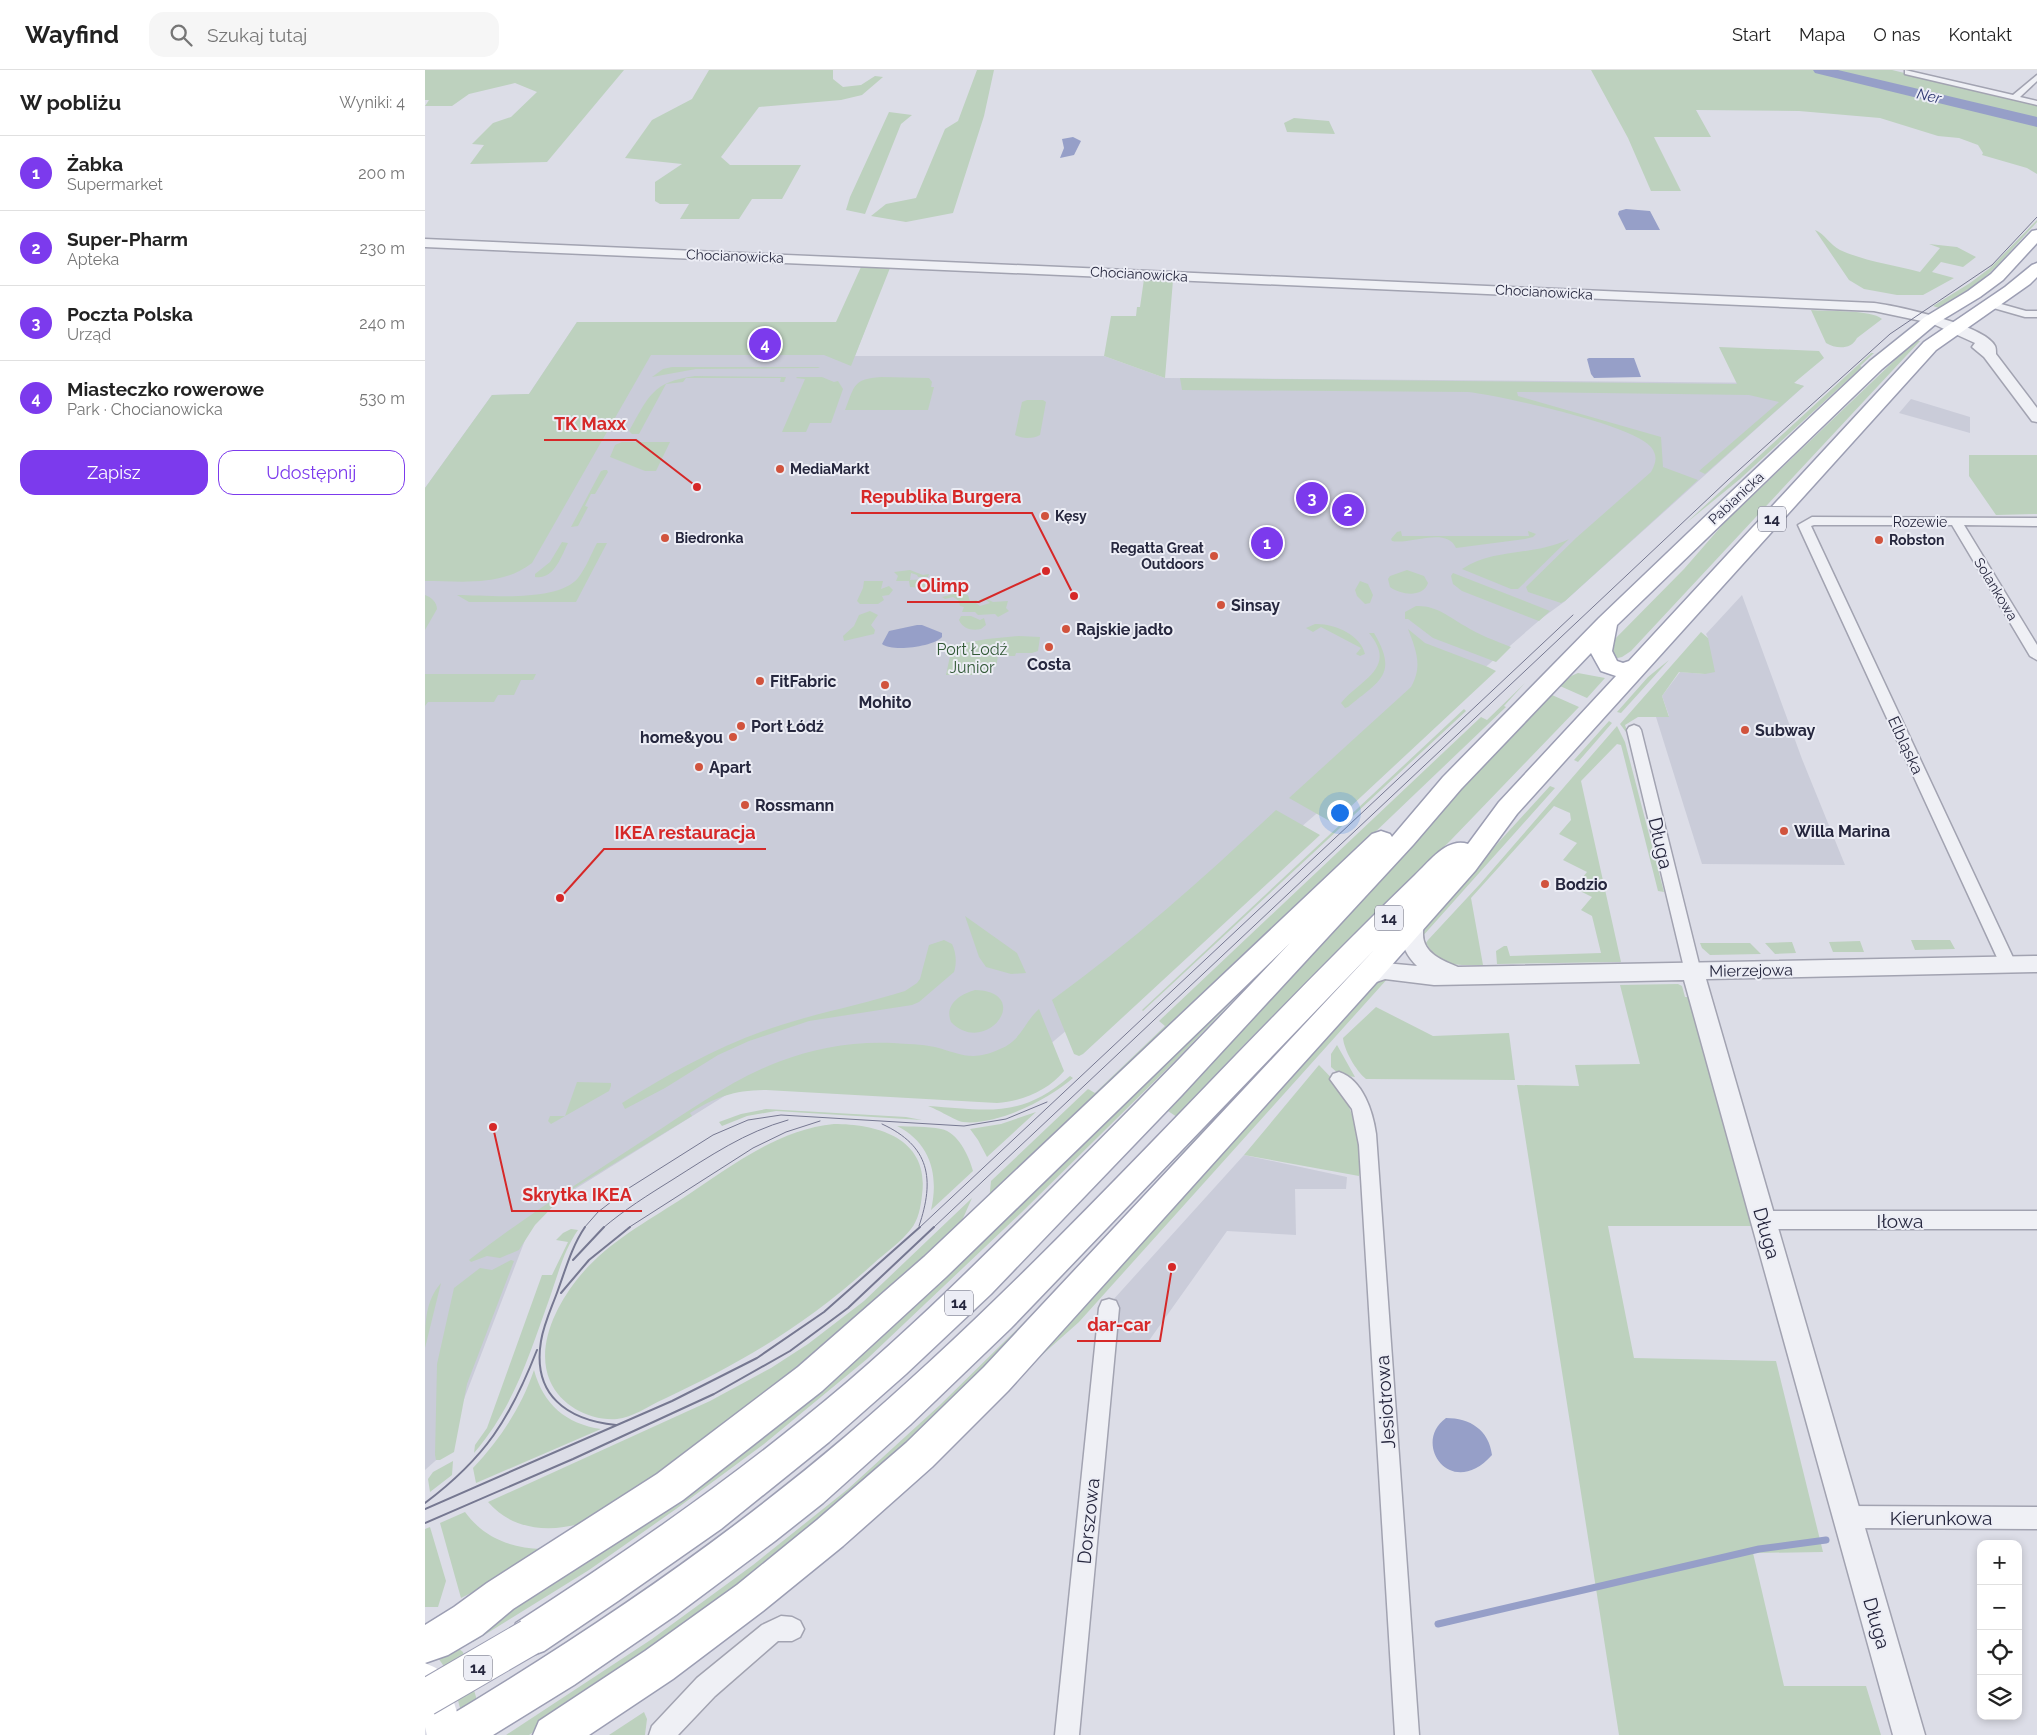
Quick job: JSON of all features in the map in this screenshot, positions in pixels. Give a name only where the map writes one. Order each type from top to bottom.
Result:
[{"type":"main road","name":"Pabianicka","points":[[1508,808],[1930,346],[1939,327],[2024,250],[2037,234]]},
{"type":"main road","name":"Pabianicka","points":[[1452,783],[1607,623],[1711,521],[1876,365],[1939,327],[1994,305],[2037,268]]},
{"type":"main road","points":[[1607,623],[1601,651],[1605,661],[1609,666],[1623,671],[1637,666]]},
{"type":"main road","points":[[425,1644],[434,1641],[467,1621],[500,1596],[670,1487],[810,1379],[935,1267],[1363,858],[1452,783]]},
{"type":"main road","name":"14","points":[[425,1698],[529,1637],[605,1588],[715,1510],[817,1430],[894,1363],[993,1270],[1172,1087],[1404,839],[1452,783]]},
{"type":"main road","points":[[553,1735],[659,1665],[750,1598],[830,1533],[919,1455],[996,1379],[1365,977],[1466,865],[1508,808]]},
{"type":"main road","name":"14","points":[[455,1735],[547,1680],[644,1614],[722,1558],[856,1451],[1019,1297],[1275,1033],[1451,857],[1508,808]]},
{"type":"main road","points":[[425,1680],[441,1715],[445,1735]]},
{"type":"street","points":[[1910,71],[2037,103]]},
{"type":"street","points":[[2014,98],[2037,77]]},
{"type":"street","name":"Chocianowicka","points":[[425,243],[1894,309],[1939,327],[1977,345],[1989,354],[2037,418]]},
{"type":"street","points":[[1994,305],[2025,314],[2037,314]]},
{"type":"street","name":"Rozewie","points":[[1804,525],[1812,521],[2037,522]]},
{"type":"street","name":"Solankowa","points":[[1956,522],[2037,656]]},
{"type":"street","name":"Elbląska","points":[[1804,525],[2008,964]]},
{"type":"street","name":"Długa","points":[[1634,730],[1693,972],[1909,1735]]},
{"type":"street","points":[[1414,923],[1411,934],[1412,940],[1423,959],[1439,970],[1465,976]]},
{"type":"street","name":"Mierzejowa","points":[[1465,976],[2037,964]]},
{"type":"street","points":[[1365,977],[1385,970],[1434,976],[1465,976]]},
{"type":"street","name":"Jesiotrowa","points":[[1339,1079],[1353,1092],[1361,1105],[1366,1119],[1407,1735]]},
{"type":"street","name":"Iłowa","points":[[1763,1220],[2037,1220]]},
{"type":"street","name":"Dorszowa","points":[[1067,1735],[1109,1308]]},
{"type":"street","name":"Kierunkowa","points":[[1846,1517],[2037,1518]]},
{"type":"street","points":[[661,1735],[706,1687],[770,1632],[781,1628],[792,1629]]},
{"type":"shaded area","points":[[577,322],[868,322],[855,356],[1104,356],[1165,378],[1794,383],[1804,386],[1564,602],[1542,618],[984,1100],[739,1087],[535,1214],[443,1454],[425,1470],[425,488],[492,395],[529,394]]},
{"type":"shaded area","points":[[1911,399],[1970,417],[1970,433],[1899,413]]},
{"type":"shaded area","points":[[1742,595],[1802,759],[1845,865],[1702,864],[1656,717],[1669,716],[1662,696],[1680,672],[1705,674],[1708,638],[1706,634]]},
{"type":"shaded area","points":[[1244,1155],[1347,1177],[1346,1189],[1295,1189],[1296,1235],[1227,1231],[1148,1342],[1111,1342],[1113,1300]]},
{"type":"green space","points":[[425,70],[624,70],[547,162],[470,164],[484,145],[472,144],[493,123],[511,117],[537,92],[515,83],[469,94],[452,106],[425,106],[429,100],[425,100]]},
{"type":"green space","points":[[709,70],[833,70],[833,79],[843,87],[861,85],[875,76],[883,77],[862,95],[841,100],[759,107],[721,157],[730,165],[801,165],[782,199],[752,199],[739,219],[680,219],[689,204],[660,204],[655,201],[655,182],[682,164],[625,158],[652,120],[692,99]]},
{"type":"green space","points":[[977,70],[994,70],[984,116],[953,213],[906,222],[871,216],[886,204],[916,198],[945,129],[958,121]]},
{"type":"green space","points":[[1591,70],[1892,70],[2037,105],[2037,174],[2027,168],[1982,155],[1983,153],[1978,145],[1959,138],[1938,136],[1880,118],[1799,111],[1696,110],[1711,137],[1654,137],[1681,191],[1651,191],[1628,138]]},
{"type":"green space","points":[[889,112],[912,115],[901,124],[865,214],[846,210],[850,197]]},
{"type":"green space","points":[[1294,118],[1329,121],[1335,134],[1287,132],[1284,123]]},
{"type":"green space","points":[[2037,220],[1996,267],[1977,284],[1939,308],[1933,306],[1990,268]]},
{"type":"green space","points":[[1815,230],[1822,234],[1836,248],[1849,254],[1920,272],[1940,248],[1929,244],[1957,247],[1976,257],[1963,267],[1941,262],[1932,272],[1954,278],[1923,295],[1897,295],[1864,289],[1849,280]]},
{"type":"green space","points":[[861,267],[890,268],[851,366],[824,355],[651,355],[532,563],[520,571],[494,579],[467,582],[425,581],[425,488],[492,395],[529,394],[577,322],[836,322]]},
{"type":"green space","points":[[1144,279],[1173,280],[1165,378],[1104,356],[1111,316],[1136,316],[1137,307],[1140,307]]},
{"type":"green space","points":[[1811,310],[1859,312],[1882,319],[1857,338],[1851,345],[1839,347],[1826,343]]},
{"type":"green space","points":[[1916,340],[1920,341],[1631,651],[1622,657],[1609,660],[1609,645],[1684,569],[1725,522]]},
{"type":"green space","points":[[1719,347],[1819,351],[1824,358],[1794,383],[1804,386],[1705,474],[1699,471],[1779,402],[1749,395],[1517,392],[1518,396],[1661,437],[1663,467],[1698,480],[1561,603],[1528,592],[1526,587],[1576,538],[1651,472],[1655,463],[1655,453],[1651,447],[1639,438],[1619,429],[1565,412],[1468,392],[1182,390],[1180,378],[1737,384]]},
{"type":"green space","points":[[1871,353],[1874,353],[1860,366],[1862,367],[1740,479],[1685,524]]},
{"type":"green space","points":[[672,367],[820,368],[696,369],[652,377],[663,369]]},
{"type":"green space","points":[[695,376],[786,377],[784,382],[780,382],[781,378],[686,378],[683,382],[666,384],[639,434],[632,434],[629,431],[647,400],[660,387],[669,382],[681,379]]},
{"type":"green space","points":[[797,377],[822,377],[834,382],[838,381],[843,389],[831,423],[810,423],[806,432],[782,432],[805,379]]},
{"type":"green space","points":[[881,377],[929,378],[932,382],[931,387],[934,387],[928,410],[845,410],[856,385],[865,379]]},
{"type":"green space","points":[[1027,400],[1043,400],[1046,402],[1040,435],[1031,438],[1015,435],[1022,402]]},
{"type":"green space","points":[[622,442],[670,442],[656,471],[645,471],[610,457],[615,445]]},
{"type":"green space","points":[[1969,455],[2037,455],[2037,514],[1996,515],[1969,476]]},
{"type":"green space","points":[[601,471],[608,472],[595,494],[591,494],[585,506],[588,507],[578,526],[571,527]]},
{"type":"green space","points":[[1401,531],[1402,536],[1529,536],[1528,531],[1536,534],[1525,539],[1456,548],[1445,538],[1436,537],[1399,542],[1392,541],[1391,539],[1397,532]]},
{"type":"green space","points":[[1569,539],[1518,589],[1511,589],[1462,569],[1474,562],[1487,558],[1543,548]]},
{"type":"green space","points":[[562,542],[568,543],[556,566],[547,575],[535,577],[535,574],[550,562]]},
{"type":"green space","points":[[597,543],[607,543],[576,602],[469,602],[457,595],[521,596],[554,591],[568,586],[578,578]]},
{"type":"green space","points":[[910,570],[923,575],[929,574],[928,577],[918,577],[911,573],[910,580],[927,579],[926,581],[940,584],[943,588],[926,592],[922,588],[910,587],[909,581],[896,581],[898,576],[894,572]]},
{"type":"green space","points":[[1407,570],[1424,576],[1428,583],[1425,588],[1411,594],[1400,592],[1390,587],[1388,579],[1390,576]]},
{"type":"green space","points":[[1453,573],[1550,611],[1539,621],[1462,591],[1453,584],[1451,576]]},
{"type":"green space","points":[[864,581],[883,581],[881,589],[889,586],[893,590],[889,595],[882,596],[884,600],[878,604],[860,604],[857,601]]},
{"type":"green space","points":[[1360,581],[1368,584],[1373,595],[1370,603],[1365,604],[1357,596],[1355,590]]},
{"type":"green space","points":[[957,593],[968,595],[970,601],[977,600],[976,603],[980,606],[990,603],[980,599],[985,598],[993,602],[1008,601],[1006,608],[1009,611],[998,617],[995,614],[978,615],[975,612],[962,612],[964,607],[960,606],[959,601],[953,597],[945,599],[942,597]]},
{"type":"green space","points":[[425,595],[433,600],[437,609],[425,630]]},
{"type":"green space","points":[[1416,606],[1430,607],[1488,638],[1511,647],[1496,662],[1433,638],[1408,619],[1405,619],[1405,612]]},
{"type":"green space","points":[[870,611],[878,615],[871,625],[875,630],[874,634],[844,641],[843,636],[854,626],[859,615]]},
{"type":"green space","points":[[961,616],[971,616],[980,620],[984,618],[986,625],[981,629],[968,629],[959,620]]},
{"type":"green space","points":[[1315,624],[1322,624],[1346,631],[1358,641],[1365,654],[1360,656],[1356,654],[1361,648],[1321,627],[1313,632],[1306,628]]},
{"type":"green space","points":[[1408,629],[1425,643],[1496,671],[1333,823],[1289,798],[1411,687],[1417,672],[1417,658]]},
{"type":"green space","points":[[1701,632],[1708,638],[1715,672],[1705,674],[1679,672],[1662,696],[1669,717],[1638,717],[1625,725],[1629,736],[1620,724]]},
{"type":"green space","points":[[1369,633],[1374,633],[1381,647],[1385,659],[1385,668],[1382,676],[1369,690],[1345,708],[1341,703],[1366,680],[1378,664],[1380,655],[1377,645]]},
{"type":"green space","name":"Port Łodź Junior","points":[[1019,636],[1040,637],[1038,651],[1016,653],[1015,656],[998,656],[996,667],[987,667],[986,675],[946,675],[950,656],[946,656],[948,646]]},
{"type":"green space","points":[[1669,660],[1621,713],[1617,712],[1648,677]]},
{"type":"green space","points":[[1578,673],[1605,678],[1587,698],[1560,686],[1571,676]]},
{"type":"green space","points":[[425,674],[536,674],[533,680],[521,680],[514,695],[498,695],[494,702],[428,702],[425,706]]},
{"type":"green space","points":[[1525,683],[1504,706],[1506,707],[989,1201],[991,1181],[1088,1089],[1095,1093],[1165,1026],[1159,1021],[1481,717],[1487,720]]},
{"type":"green space","points":[[1552,695],[1579,707],[1450,841],[1242,1047],[1177,1117],[1165,1109],[1425,827]]},
{"type":"green space","points":[[1464,709],[1466,711],[1142,1010]]},
{"type":"green space","points":[[1609,721],[1612,723],[1578,762],[1574,760]]},
{"type":"green space","points":[[1617,726],[1625,742],[1664,892],[1658,891],[1621,745],[1617,744],[1581,781],[1621,962],[1497,964],[1496,951],[1504,946],[1507,946],[1510,956],[1601,953],[1592,916],[1581,910],[1592,897],[1574,888],[1587,872],[1563,860],[1577,843],[1559,834],[1571,820],[1570,813],[1554,806],[1471,898],[1483,965],[1457,965],[1438,957],[1426,943],[1428,940],[1480,884]]},
{"type":"green space","points":[[1550,786],[1555,788],[1421,938],[1424,924]]},
{"type":"green space","points":[[1276,810],[1320,835],[1083,1054],[1079,1056],[1074,1054],[1052,1000],[1167,909]]},
{"type":"green space","points":[[965,916],[1017,953],[1026,973],[1011,974],[986,967],[979,957]]},
{"type":"green space","points":[[944,940],[952,944],[954,950],[956,961],[954,972],[919,1002],[912,1005],[809,1021],[749,1041],[718,1055],[665,1088],[625,1109],[622,1103],[640,1092],[695,1061],[733,1043],[752,1035],[822,1013],[905,991],[920,979],[929,945]]},
{"type":"green space","points":[[1911,940],[1950,940],[1955,949],[1915,950]]},
{"type":"green space","points":[[1860,941],[1864,952],[1833,952],[1829,942]]},
{"type":"green space","points":[[1792,942],[1796,953],[1775,954],[1765,943]]},
{"type":"green space","points":[[1288,943],[1172,1064],[1022,1212],[867,1359],[764,1444],[676,1509],[589,1570],[473,1642],[470,1629],[577,1563]]},
{"type":"green space","points":[[1700,943],[1750,943],[1761,954],[1710,955],[1702,948]]},
{"type":"green space","points":[[1389,977],[1079,1322],[1007,1386],[1373,982]]},
{"type":"green space","points":[[1678,984],[1682,986],[1685,997],[1691,997],[1756,1226],[1608,1226],[1634,1358],[1776,1361],[1823,1552],[1753,1553],[1784,1686],[1866,1686],[1881,1735],[1619,1735],[1517,1085],[1579,1086],[1575,1065],[1640,1064],[1620,985]]},
{"type":"green space","points":[[975,990],[993,993],[1001,1001],[1003,1010],[999,1020],[990,1028],[978,1032],[965,1031],[951,1022],[950,1010],[959,997]]},
{"type":"green space","points":[[1325,1002],[1006,1350],[803,1538],[651,1653],[529,1735],[506,1735],[652,1639],[753,1565],[848,1489],[940,1405],[1056,1291],[1194,1140]]},
{"type":"green space","points":[[1376,1007],[1433,1036],[1509,1033],[1515,1080],[1366,1079],[1351,1060],[1343,1038]]},
{"type":"green space","points":[[1039,1009],[1064,1071],[1051,1084],[1034,1094],[997,1103],[766,1090],[735,1093],[708,1103],[690,1113],[692,1116],[566,1193],[535,1225],[519,1250],[500,1258],[487,1256],[471,1262],[469,1260],[535,1212],[602,1167],[711,1097],[761,1069],[820,1049],[864,1043],[919,1045],[935,1047],[967,1056],[982,1055],[1000,1049],[1013,1041]]},
{"type":"green space","points":[[1337,1045],[1355,1077],[1340,1075],[1331,1067],[1331,1054]]},
{"type":"green space","points":[[1319,1065],[1342,1089],[1356,1125],[1363,1160],[1359,1176],[1244,1155]]},
{"type":"green space","points":[[1070,1076],[1073,1078],[1036,1103],[1006,1116],[991,1120],[963,1122],[928,1106],[986,1110],[1003,1109],[1035,1099],[1052,1090]]},
{"type":"green space","points":[[577,1082],[611,1083],[611,1086],[609,1091],[551,1124],[548,1121],[550,1116],[565,1116]]},
{"type":"green space","points":[[766,1109],[906,1117],[922,1120],[776,1111],[747,1116],[722,1126],[719,1122],[741,1114]]},
{"type":"green space","points":[[1036,1112],[987,1157],[970,1129],[1001,1124]]},
{"type":"green space","points":[[834,1124],[868,1127],[898,1138],[910,1148],[918,1160],[922,1176],[920,1208],[913,1226],[903,1238],[824,1305],[774,1340],[722,1370],[635,1414],[617,1419],[597,1417],[577,1410],[561,1398],[550,1381],[546,1368],[547,1340],[556,1313],[563,1300],[590,1265],[613,1244],[639,1226],[753,1153],[792,1134]]},
{"type":"green space","points":[[897,1126],[930,1127],[947,1131],[958,1140],[969,1159],[973,1171],[931,1210],[934,1185],[930,1162],[918,1142],[909,1133]]},
{"type":"green space","points":[[972,1198],[960,1225],[900,1285],[676,1466],[586,1522],[559,1528],[533,1527],[521,1524],[498,1512],[488,1502],[710,1401],[771,1368],[808,1344],[864,1301]]},
{"type":"green space","points":[[571,1229],[578,1230],[562,1262],[520,1379],[500,1417],[474,1453],[475,1445],[487,1428],[542,1275],[552,1275],[568,1242],[556,1240],[563,1233]]},
{"type":"green space","points":[[511,1260],[514,1261],[467,1384],[454,1452],[440,1460],[436,1460],[437,1364],[454,1288],[480,1268],[492,1270]]},
{"type":"green space","points":[[441,1283],[425,1348],[427,1313],[432,1297]]},
{"type":"green space","points":[[534,1370],[543,1393],[558,1410],[577,1422],[601,1429],[476,1483],[473,1468],[509,1422],[523,1397]]},
{"type":"green space","points":[[453,1461],[452,1475],[430,1492],[428,1479],[433,1472]]},
{"type":"green space","points":[[465,1512],[481,1529],[499,1540],[509,1544],[542,1549],[495,1581],[461,1598],[440,1523]]},
{"type":"green space","points":[[430,1527],[446,1581],[438,1607],[425,1607],[425,1529]]},
{"type":"green space","points":[[450,1642],[463,1652],[487,1735],[464,1727],[454,1687],[440,1660],[433,1652]]},
{"type":"green space","points":[[644,1712],[647,1719],[645,1735],[609,1735]]},
{"type":"water","points":[[1073,137],[1081,141],[1074,155],[1060,158],[1064,148],[1062,139]]},
{"type":"water","points":[[1626,209],[1650,211],[1660,230],[1626,230],[1618,214],[1619,211]]},
{"type":"water","points":[[1634,358],[1641,377],[1594,378],[1587,359]]},
{"type":"water","points":[[922,625],[942,633],[942,637],[922,646],[894,648],[882,644],[889,631]]},
{"type":"water","points":[[1446,1418],[1463,1420],[1477,1427],[1487,1439],[1492,1455],[1477,1468],[1463,1472],[1450,1470],[1441,1463],[1434,1453],[1433,1441],[1436,1429]]},
{"type":"waterway","name":"Ner","points":[[1820,70],[2037,122]]},
{"type":"waterway","points":[[1438,1624],[1759,1549],[1826,1540]]},
{"type":"tram line","points":[[933,1228],[1729,479],[1890,334],[1992,265],[2037,217]]},
{"type":"tram line","points":[[919,1228],[1573,615]]},
{"type":"tram line","points":[[584,1228],[598,1212],[629,1188],[713,1135],[748,1120],[781,1115],[964,1126],[1006,1119],[1047,1102]]},
{"type":"tram line","points":[[603,1228],[636,1203],[714,1154],[757,1131],[788,1120]]},
{"type":"tram line","points":[[628,1228],[753,1148],[786,1132],[820,1121]]},
{"type":"tram line","points":[[882,1124],[898,1133],[910,1143],[919,1154],[924,1166],[927,1179],[927,1193],[919,1226]]},
{"type":"tram line","points":[[585,1227],[576,1242],[544,1328],[540,1360],[542,1376],[548,1390],[568,1410],[582,1417],[616,1425]]},
{"type":"tram line","points":[[561,1293],[589,1260],[630,1227]]},
{"type":"tram line","points":[[425,1509],[672,1401],[757,1358],[824,1312],[920,1227]]},
{"type":"tram line","points":[[425,1523],[573,1459],[714,1394],[790,1351],[848,1308],[934,1227]]},
{"type":"tram line","points":[[573,1260],[603,1228]]},
{"type":"tram line","points":[[425,1503],[464,1470],[493,1436],[517,1397],[537,1350]]},
{"type":"place","name":"Miasteczko rowerowe","points":[[765,344]]},
{"type":"place","name":"MediaMarkt","points":[[780,469]]},
{"type":"place","name":"TK Maxx","points":[[697,487]]},
{"type":"place","name":"Poczta Polska","points":[[1312,498]]},
{"type":"place","name":"Super-Pharm","points":[[1348,510]]},
{"type":"place","name":"Kęsy","points":[[1045,516]]},
{"type":"place","name":"Biedronka","points":[[665,538]]},
{"type":"place","name":"Robston","points":[[1879,540]]},
{"type":"place","name":"Żabka","points":[[1267,543]]},
{"type":"place","name":"Regatta Great Outdoors","points":[[1214,556]]},
{"type":"place","name":"Olimp","points":[[1046,571]]},
{"type":"place","name":"Republika Burgera","points":[[1074,596]]},
{"type":"place","name":"Sinsay","points":[[1221,605]]},
{"type":"place","name":"Rajskie jadło","points":[[1066,629]]},
{"type":"place","name":"Costa","points":[[1049,647]]},
{"type":"place","name":"FitFabric","points":[[760,681]]},
{"type":"place","name":"Mohito","points":[[885,685]]},
{"type":"place","name":"Port Łódź","points":[[741,726]]},
{"type":"place","name":"Subway","points":[[1745,730]]},
{"type":"place","name":"home&you","points":[[733,737]]},
{"type":"place","name":"Apart","points":[[699,767]]},
{"type":"place","name":"Rossmann","points":[[745,805]]},
{"type":"place","name":"Willa Marina","points":[[1784,831]]},
{"type":"place","name":"Bodzio","points":[[1545,884]]},
{"type":"place","name":"IKEA restauracja","points":[[560,898]]},
{"type":"place","name":"Skrytka IKEA","points":[[493,1127]]},
{"type":"place","name":"dar-car","points":[[1172,1267]]}]
